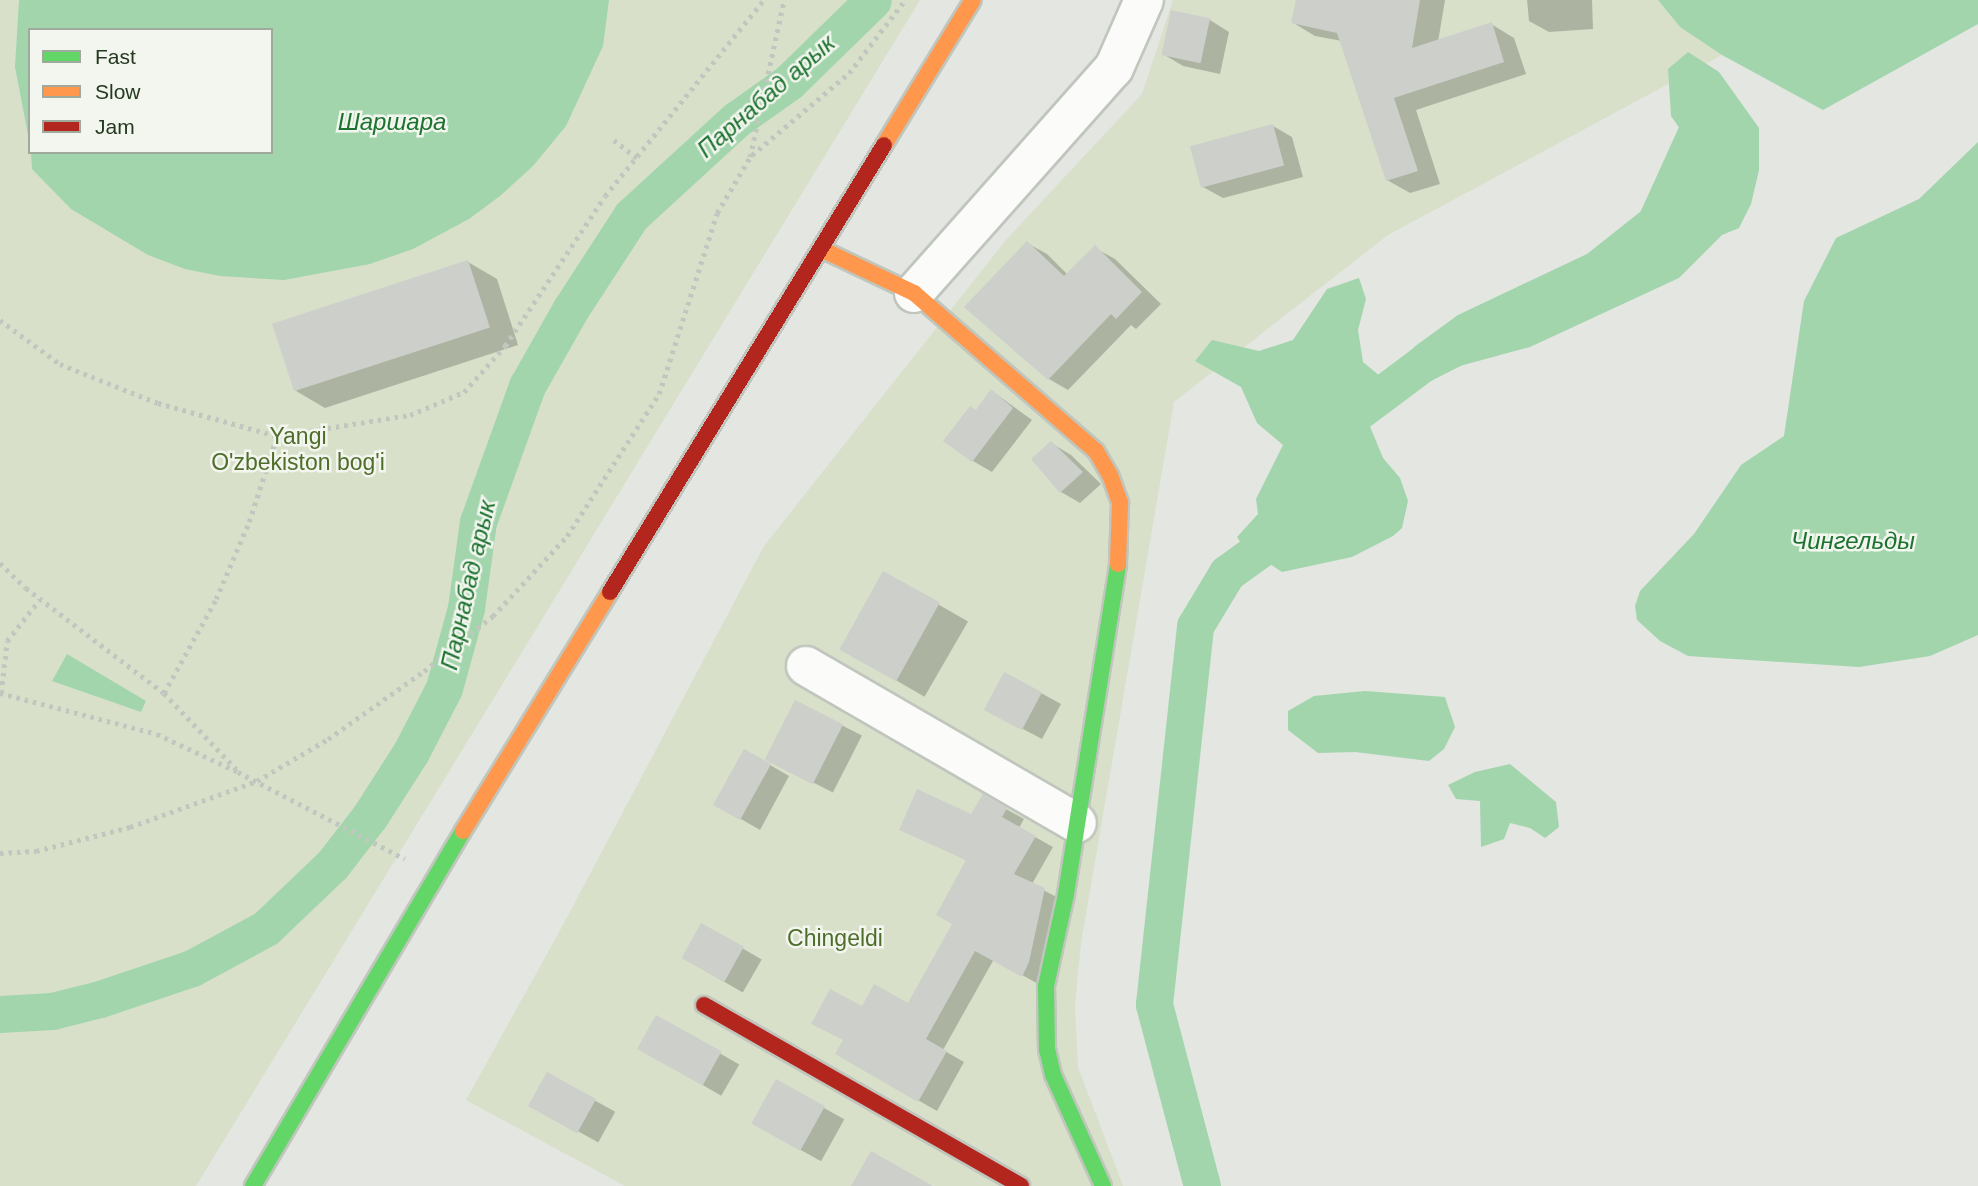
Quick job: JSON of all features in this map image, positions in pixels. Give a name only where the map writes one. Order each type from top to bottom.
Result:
[{"type":"street","points":[[253,1186],[434,878],[973,0]]},
{"type":"street","points":[[914,293],[1114,68],[1144,0]]},
{"type":"street","points":[[821,249],[914,293],[1096,451],[1110,475],[1120,503],[1117,580],[1077,823],[1046,986],[1048,1050],[1053,1075],[1104,1186]]},
{"type":"street","points":[[806,666],[1077,823]]},
{"type":"street","points":[[704,1004],[1021,1186]]},
{"type":"path","points":[[0,320],[60,364],[158,403],[277,436],[410,415],[464,392],[506,346],[605,196],[764,0]]},
{"type":"path","points":[[0,853],[36,851],[130,827],[257,782],[328,738],[424,671],[493,616],[567,536],[659,394],[718,213],[750,157],[784,0]]},
{"type":"path","points":[[750,157],[849,73],[905,0]]},
{"type":"path","points":[[614,140],[637,158]]},
{"type":"path","points":[[164,692],[216,599],[249,522],[277,436]]},
{"type":"path","points":[[0,563],[40,599],[164,692],[239,772]]},
{"type":"path","points":[[40,599],[7,641],[1,693],[157,734],[239,772],[387,849]]},
{"type":"path","points":[[0,637],[7,641]]},
{"type":"green space","name":"Yangi O'zbekiston bog'i","points":[[0,0],[920,0],[196,1186],[0,1186]]},
{"type":"green space","name":"Chingeldi","points":[[1173,0],[1658,0],[1680,27],[1722,55],[1388,235],[1174,402],[1081,943],[1075,1004],[1078,1067],[1123,1186],[625,1186],[466,1100],[563,925],[764,546],[1006,240],[1142,94]]},
{"type":"water","name":"Шаршара","points":[[19,0],[609,0],[603,46],[566,126],[533,166],[500,196],[469,219],[413,249],[370,264],[284,280],[220,276],[185,269],[148,255],[71,209],[32,169],[31,154],[273,154],[273,28],[28,28],[28,135],[15,67]]},
{"type":"water","points":[[1658,0],[1978,0],[1978,24],[1823,110],[1722,55],[1680,27]]},
{"type":"water","points":[[1688,52],[1719,72],[1759,128],[1759,170],[1751,204],[1739,228],[1722,235],[1679,278],[1530,347],[1412,379],[1405,361],[1414,347],[1458,315],[1587,254],[1703,162],[1671,116],[1668,69]]},
{"type":"water","name":"Чингельды","points":[[1978,142],[1978,635],[1930,656],[1859,667],[1688,656],[1660,641],[1637,620],[1635,606],[1640,591],[1694,534],[1741,465],[1784,436],[1804,301],[1836,238],[1919,199]]},
{"type":"water","points":[[1359,278],[1366,299],[1358,330],[1363,362],[1387,382],[1369,424],[1383,458],[1400,478],[1408,501],[1402,528],[1393,536],[1352,557],[1282,572],[1242,545],[1237,537],[1258,514],[1256,499],[1283,445],[1257,423],[1241,387],[1195,361],[1212,340],[1259,351],[1293,340],[1327,289]]},
{"type":"water","points":[[67,654],[146,701],[141,712],[52,681]]},
{"type":"water","points":[[1365,691],[1445,697],[1455,727],[1444,749],[1429,761],[1355,752],[1318,753],[1288,730],[1288,711],[1314,696]]},
{"type":"water","points":[[1510,764],[1556,802],[1559,827],[1545,838],[1530,828],[1510,823],[1504,839],[1481,847],[1480,801],[1456,799],[1448,785],[1475,772]]},
{"type":"building","points":[[1296,0],[1420,0],[1412,48],[1492,22],[1504,62],[1394,98],[1418,171],[1386,181],[1337,33],[1291,23]]},
{"type":"building","points":[[1171,10],[1210,18],[1201,63],[1161,55]]},
{"type":"building","points":[[1273,124],[1284,166],[1201,188],[1190,146]]},
{"type":"building","points":[[1027,241],[1064,276],[1095,245],[1142,292],[1116,319],[1111,314],[1048,380],[964,307]]},
{"type":"building","points":[[468,260],[490,328],[294,391],[272,324]]},
{"type":"building","points":[[991,389],[1013,408],[972,462],[943,441],[970,406],[976,410]]},
{"type":"building","points":[[1051,441],[1083,472],[1060,493],[1031,459]]},
{"type":"building","points":[[883,571],[940,603],[896,681],[839,650]]},
{"type":"building","points":[[1004,672],[1042,692],[1022,730],[984,710]]},
{"type":"building","points":[[795,700],[843,725],[813,784],[765,760]]},
{"type":"building","points":[[744,749],[771,764],[740,820],[713,805]]},
{"type":"building","points":[[917,789],[971,814],[983,794],[1007,808],[1002,817],[1036,836],[1014,874],[1045,888],[1029,962],[1022,977],[975,951],[926,1039],[947,1051],[918,1102],[835,1054],[843,1040],[811,1024],[830,989],[862,1006],[874,984],[908,1003],[952,924],[936,915],[966,860],[899,830]]},
{"type":"building","points":[[701,923],[744,947],[724,982],[682,958]]},
{"type":"building","points":[[656,1015],[722,1051],[703,1085],[637,1049]]},
{"type":"building","points":[[547,1072],[596,1099],[577,1133],[528,1106]]},
{"type":"building","points":[[776,1079],[825,1106],[800,1151],[751,1124]]},
{"type":"building","points":[[871,1151],[933,1186],[851,1186]]},
{"type":"waterway","name":"Парнабад арык","points":[[0,1014],[52,1011],[100,999],[192,968],[266,928],[332,865],[370,816],[411,752],[444,688],[466,608],[478,522],[527,386],[570,310],[631,216],[737,119],[789,82],[873,0]]},
{"type":"waterway","points":[[1651,232],[1711,100]]},
{"type":"waterway","points":[[1343,423],[1422,364],[1454,348]]},
{"type":"waterway","points":[[1202,1186],[1154,1004],[1195,626],[1227,573],[1296,523]]},
{"type":"traffic: fast","points":[[1103,1186],[1053,1075],[1047,1050],[1046,986],[1066,894],[1118,564]]},
{"type":"traffic: fast","points":[[253,1186],[463,831]]},
{"type":"traffic: slow","points":[[884,145],[973,0]]},
{"type":"traffic: slow","points":[[821,249],[914,293],[1096,451],[1110,475],[1120,503],[1118,564]]},
{"type":"traffic: slow","points":[[463,831],[610,592]]},
{"type":"traffic: jam","points":[[610,592],[884,145]]},
{"type":"traffic: jam","points":[[704,1005],[1021,1186]]}]
